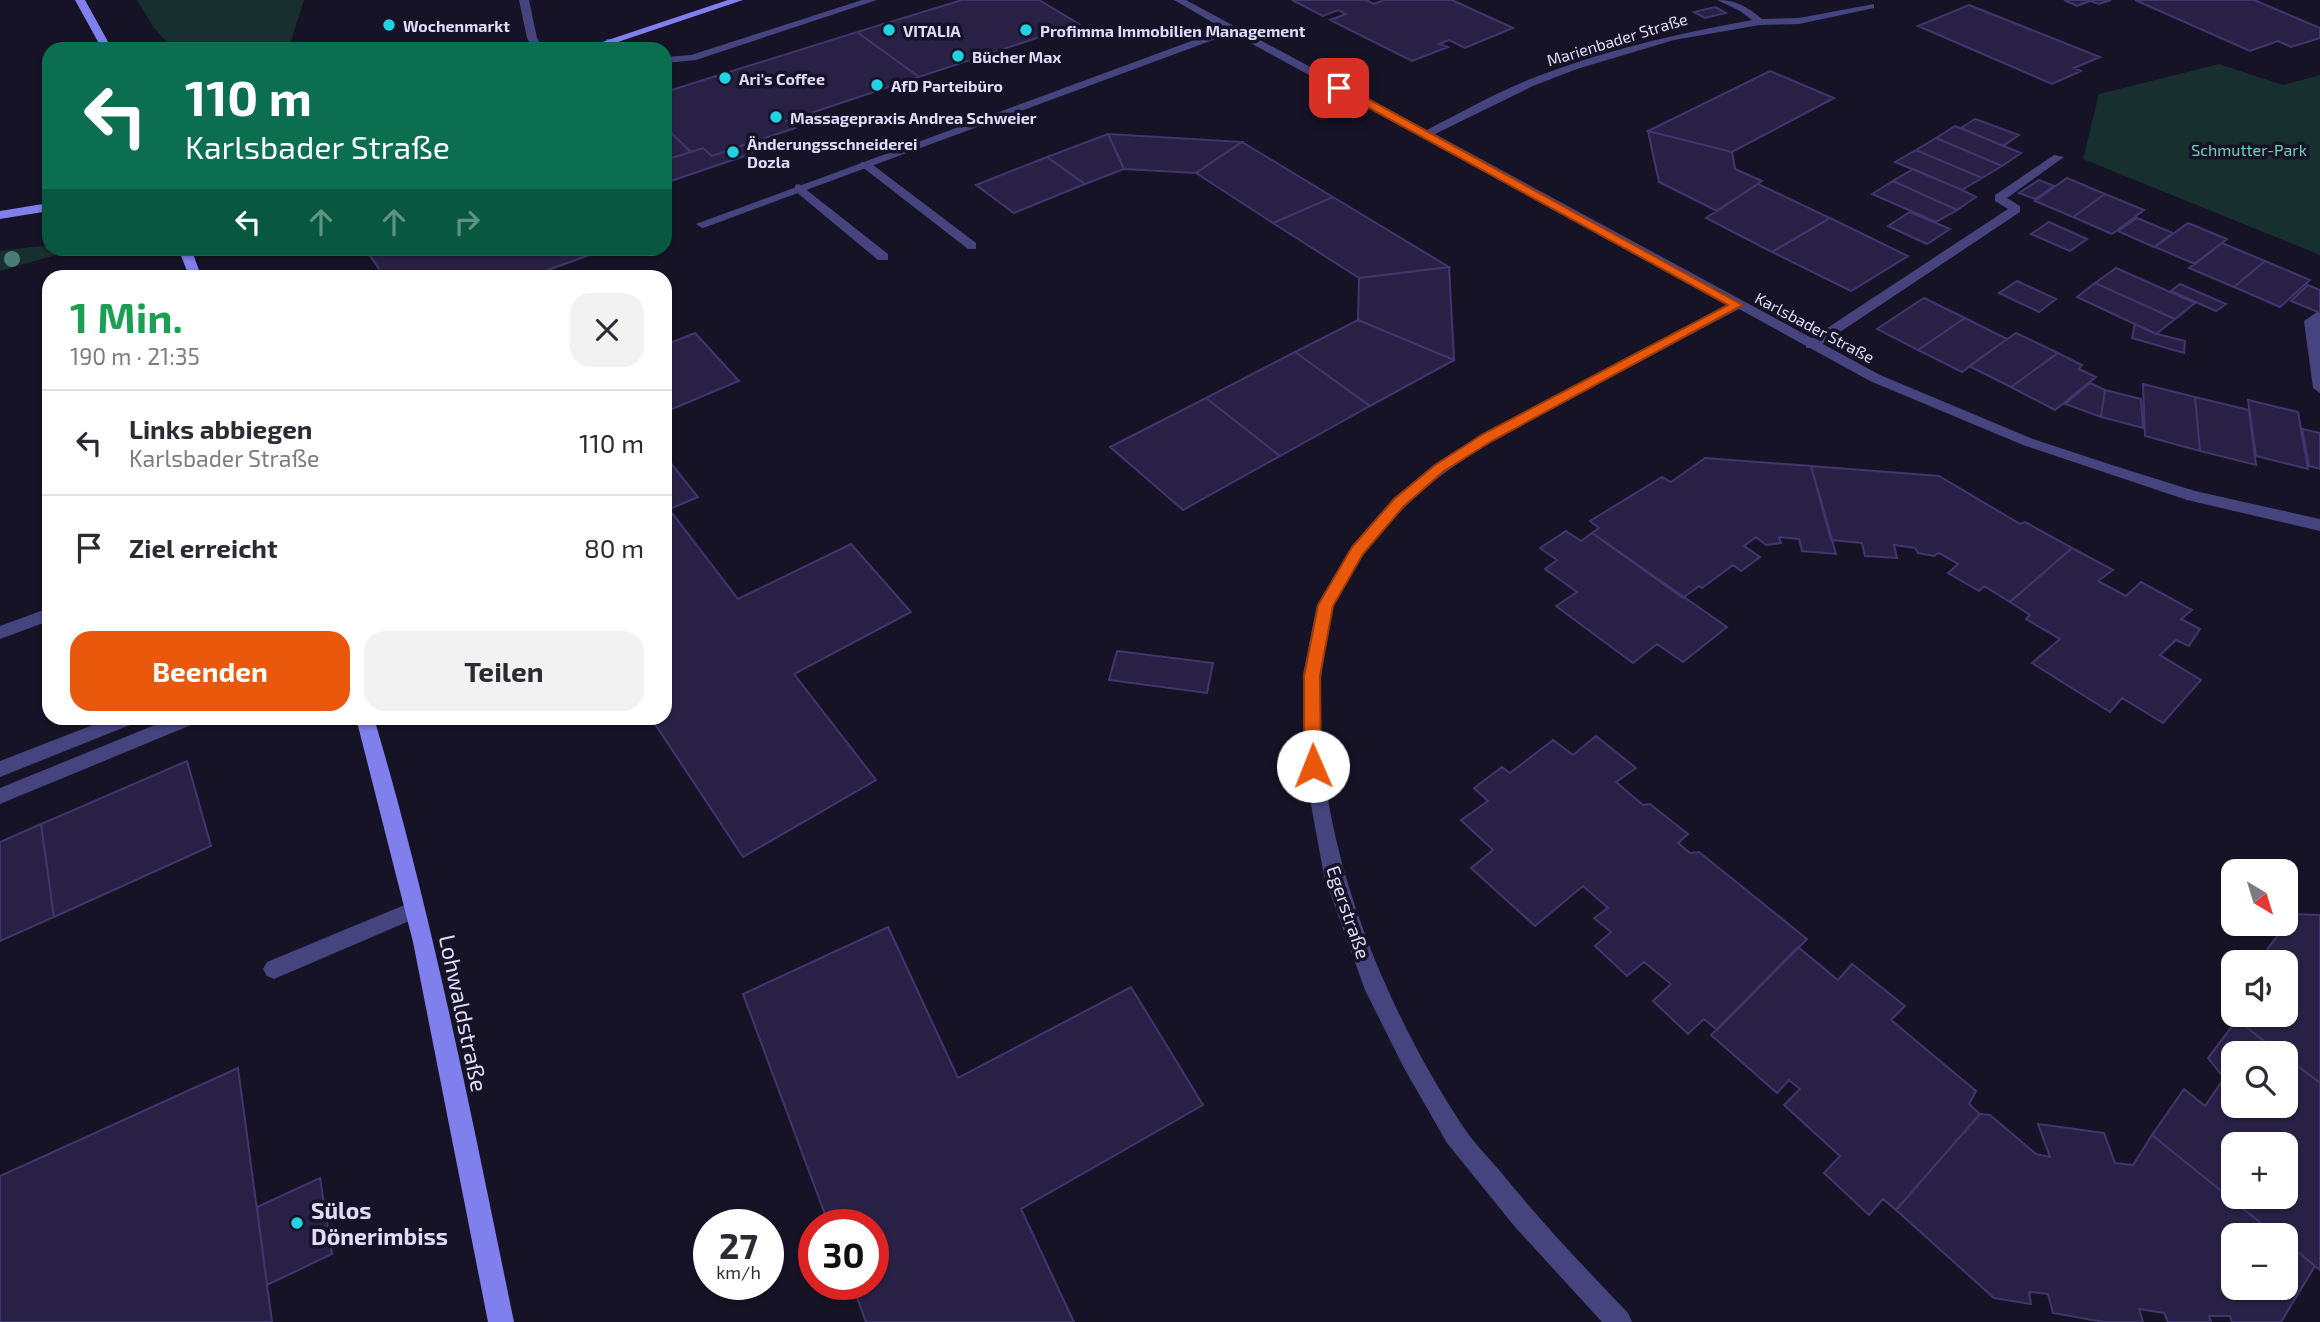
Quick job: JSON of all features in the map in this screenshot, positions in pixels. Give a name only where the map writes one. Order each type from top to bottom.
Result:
[{"type":"street","points":[[80,0],[103,42]]},
{"type":"street","points":[[524,0],[534,42]]},
{"type":"street","points":[[607,42],[738,0]]},
{"type":"street","points":[[672,59],[692,58],[872,0]]},
{"type":"street","name":"Karlsbader Straße","points":[[1179,0],[1875,378],[2028,442],[2193,496],[2320,525]]},
{"type":"street","points":[[1723,0],[1744,9],[1760,22]]},
{"type":"street","name":"Marienbader Straße","points":[[1425,135],[1529,84],[1573,67],[1696,31],[1760,22],[1799,21],[1870,6]]},
{"type":"street","points":[[702,224],[1233,29]]},
{"type":"street","points":[[1811,345],[2016,209],[1999,198],[2058,157]]},
{"type":"street","points":[[865,164],[972,246]]},
{"type":"street","points":[[799,188],[883,257]]},
{"type":"street","points":[[0,215],[42,208]]},
{"type":"street","name":"Egerstraße","points":[[1619,1322],[1523,1219],[1455,1135],[1412,1060],[1373,983],[1332,864],[1313,766],[1312,676],[1325,605],[1358,550],[1399,503],[1440,468],[1488,438],[1737,305]]},
{"type":"street","points":[[2317,316],[2311,321],[2320,388]]},
{"type":"street","points":[[0,633],[42,617]]},
{"type":"street","points":[[0,769],[111,725]]},
{"type":"street","points":[[0,796],[173,725]]},
{"type":"street","name":"Lohwaldstraße","points":[[367,725],[384,779],[414,909],[501,1322]]},
{"type":"street","points":[[274,969],[414,909]]},
{"type":"green space","points":[[137,0],[304,0],[289,42],[167,42],[154,28]]},
{"type":"green space","name":"Schmutter-Park","points":[[2219,64],[2283,85],[2320,75],[2320,255],[2083,159],[2099,94]]},
{"type":"green space","points":[[42,246],[42,256],[52,256],[0,271],[0,251]]},
{"type":"building","points":[[962,0],[1039,0],[1079,24],[919,77],[857,32]]},
{"type":"building","points":[[1292,0],[1366,0],[1374,4],[1384,0],[1452,0],[1513,28],[1465,48],[1449,40],[1439,44],[1448,47],[1412,61],[1330,20],[1346,14],[1338,10],[1323,16]]},
{"type":"building","points":[[2064,0],[2111,0],[2099,4],[2090,1],[2077,6]]},
{"type":"building","points":[[2135,0],[2254,0],[2320,28],[2320,38],[2291,47],[2278,41],[2250,51]]},
{"type":"building","points":[[1969,5],[2100,57],[2074,68],[2081,71],[2052,84],[1918,26]]},
{"type":"building","points":[[1715,7],[1726,13],[1705,18],[1694,12]]},
{"type":"building","points":[[857,32],[919,77],[787,121],[795,128],[712,156],[703,148],[691,152],[672,134],[672,90]]},
{"type":"building","points":[[1770,71],[1834,98],[1732,152],[1648,131]]},
{"type":"building","points":[[1975,119],[2019,135],[2003,146],[1961,128]]},
{"type":"building","points":[[1955,126],[2021,153],[2002,166],[1936,138]]},
{"type":"building","points":[[1648,131],[1732,152],[1735,169],[1762,181],[1717,211],[1659,182]]},
{"type":"building","points":[[672,134],[691,152],[672,158]]},
{"type":"building","points":[[1108,134],[1242,142],[1196,173],[1124,169]]},
{"type":"building","points":[[1108,134],[1124,169],[1085,184],[1047,157]]},
{"type":"building","points":[[1936,138],[2002,166],[1982,178],[1916,150]]},
{"type":"building","points":[[1242,142],[1333,197],[1273,223],[1196,173]]},
{"type":"building","points":[[750,143],[759,151],[672,181],[672,158],[703,148],[712,156]]},
{"type":"building","points":[[1916,150],[1982,178],[1962,190],[1895,162]]},
{"type":"building","points":[[1047,157],[1085,184],[1014,213],[976,185]]},
{"type":"building","points":[[1913,169],[1976,197],[1957,210],[1893,181]]},
{"type":"building","points":[[2067,178],[2105,194],[2073,217],[2035,201]]},
{"type":"building","points":[[2039,180],[2054,186],[2035,199],[2019,193]]},
{"type":"building","points":[[1893,181],[1957,210],[1936,222],[1872,194]]},
{"type":"building","points":[[1758,184],[1830,218],[1772,252],[1706,218]]},
{"type":"building","points":[[2105,194],[2144,210],[2112,234],[2073,217]]},
{"type":"building","points":[[1333,197],[1449,267],[1359,278],[1273,223]]},
{"type":"building","points":[[1910,212],[1950,229],[1927,244],[1888,226]]},
{"type":"building","points":[[1830,218],[1908,256],[1851,291],[1772,252]]},
{"type":"building","points":[[2137,218],[2173,233],[2154,247],[2118,231]]},
{"type":"building","points":[[2049,222],[2087,239],[2070,251],[2031,234]]},
{"type":"building","points":[[2188,223],[2227,239],[2195,264],[2155,247]]},
{"type":"building","points":[[2222,243],[2265,261],[2234,287],[2189,268]]},
{"type":"building","points":[[370,256],[587,256],[548,270],[380,270]]},
{"type":"building","points":[[2265,261],[2310,280],[2280,307],[2234,287]]},
{"type":"building","points":[[1449,267],[1454,360],[1358,320],[1359,278]]},
{"type":"building","points":[[2116,268],[2195,303],[2175,319],[2095,283]]},
{"type":"building","points":[[2017,281],[2056,299],[2039,312],[1999,293]]},
{"type":"building","points":[[2095,283],[2175,319],[2156,334],[2077,297]]},
{"type":"building","points":[[2180,284],[2226,304],[2216,311],[2171,291]]},
{"type":"building","points":[[2308,285],[2320,290],[2320,313],[2291,301]]},
{"type":"building","points":[[1924,298],[1965,318],[1918,350],[1877,329]]},
{"type":"building","points":[[1965,318],[2007,339],[1962,372],[1918,350]]},
{"type":"building","points":[[1358,320],[1454,360],[1370,406],[1295,352]]},
{"type":"building","points":[[2135,324],[2157,334],[2185,341],[2184,353],[2132,338]]},
{"type":"building","points":[[695,333],[739,381],[672,409],[672,342]]},
{"type":"building","points":[[2016,333],[2058,353],[2011,387],[1969,366]]},
{"type":"building","points":[[1295,352],[1370,406],[1280,456],[1206,398]]},
{"type":"building","points":[[2058,353],[2082,365],[2079,369],[2096,377],[2055,410],[2011,387]]},
{"type":"building","points":[[2090,383],[2105,390],[2101,417],[2065,404]]},
{"type":"building","points":[[2143,384],[2195,397],[2200,451],[2145,436]]},
{"type":"building","points":[[2105,390],[2141,399],[2143,428],[2101,417]]},
{"type":"building","points":[[2195,397],[2249,410],[2256,465],[2200,451]]},
{"type":"building","points":[[1206,398],[1280,456],[1183,510],[1110,447]]},
{"type":"building","points":[[2248,400],[2298,412],[2308,469],[2256,456]]},
{"type":"building","points":[[2302,429],[2320,433],[2320,469],[2309,466]]},
{"type":"building","points":[[1705,458],[1811,466],[1836,554],[1802,551],[1799,539],[1779,537],[1781,543],[1766,545],[1756,537],[1744,546],[1760,557],[1741,571],[1733,565],[1702,588],[1699,586],[1683,598],[1592,533],[1599,528],[1590,521],[1662,477],[1671,482]]},
{"type":"building","points":[[672,465],[698,497],[672,508]]},
{"type":"building","points":[[1811,466],[1939,476],[2020,524],[2025,522],[2072,548],[2010,602],[1984,586],[1979,591],[1948,573],[1958,564],[1939,553],[1934,556],[1918,553],[1915,548],[1894,545],[1897,558],[1865,556],[1862,543],[1831,540]]},
{"type":"building","points":[[672,513],[738,599],[851,544],[911,612],[794,674],[876,780],[743,857],[656,725],[672,725]]},
{"type":"building","points":[[1566,531],[1581,541],[1592,533],[1727,627],[1683,662],[1657,644],[1633,663],[1556,606],[1577,592],[1545,569],[1557,560],[1540,548]]},
{"type":"building","points":[[2072,548],[2113,570],[2098,581],[2126,596],[2141,582],[2192,610],[2181,619],[2200,629],[2189,646],[2176,640],[2160,655],[2201,680],[2163,723],[2122,698],[2110,712],[2032,663],[2060,639],[2026,619],[2030,615],[2010,602]]},
{"type":"building","points":[[1117,651],[1213,663],[1207,693],[1109,680]]},
{"type":"building","points":[[1596,736],[1636,768],[1616,782],[1643,805],[1650,804],[1688,834],[1678,843],[1690,853],[1699,852],[1807,939],[1717,1030],[1704,1019],[1688,1034],[1653,1001],[1671,984],[1644,962],[1627,976],[1595,946],[1611,932],[1594,918],[1608,908],[1583,886],[1535,926],[1471,868],[1493,850],[1461,820],[1488,801],[1474,788],[1502,767],[1510,773],[1553,740],[1573,755]]},
{"type":"building","points":[[187,761],[211,846],[54,917],[41,824]]},
{"type":"building","points":[[41,824],[54,917],[0,941],[0,842]]},
{"type":"building","points":[[2298,914],[2320,915],[2320,1083],[2298,1066],[2298,1041],[2264,1041],[2246,1027],[2298,1027],[2298,950],[2267,950],[2277,936],[2298,936]]},
{"type":"building","points":[[888,927],[958,1078],[1131,987],[1203,1105],[1021,1209],[1074,1322],[866,1322],[858,1300],[889,1300],[889,1209],[823,1209],[743,994]]},
{"type":"building","points":[[1798,947],[1838,980],[1852,964],[1905,1006],[1891,1020],[1976,1091],[1969,1104],[1980,1114],[1896,1210],[1883,1199],[1869,1215],[1824,1173],[1840,1156],[1784,1105],[1800,1089],[1789,1080],[1777,1093],[1711,1035]]},
{"type":"building","points":[[2232,1027],[2246,1027],[2264,1041],[2221,1041],[2221,1074],[2208,1058]]},
{"type":"building","points":[[2298,1066],[2320,1083],[2320,1270],[2298,1252],[2298,1223],[2261,1223],[2244,1209],[2298,1209],[2298,1132],[2221,1132],[2221,1191],[2152,1135],[2184,1089],[2205,1106],[2221,1082],[2221,1118],[2298,1118]]},
{"type":"building","points":[[238,1068],[272,1322],[0,1322],[0,1176]]},
{"type":"building","points":[[1980,1114],[1990,1115],[2036,1154],[2050,1157],[2038,1124],[2104,1133],[2115,1163],[2133,1165],[2152,1135],[2221,1191],[2221,1209],[2244,1209],[2261,1223],[2221,1223],[2221,1300],[2294,1300],[2281,1322],[2232,1322],[2230,1316],[2209,1316],[2211,1322],[2168,1322],[2164,1313],[2139,1309],[2143,1322],[2104,1322],[2053,1313],[2048,1294],[2029,1292],[2031,1304],[1994,1298],[1896,1210]]},
{"type":"building","points":[[320,1178],[332,1254],[267,1285],[257,1207]]},
{"type":"building","points":[[2298,1252],[2315,1266],[2298,1294]]},
{"type":"place","name":"Wochenmarkt","points":[[389,25]]},
{"type":"place","name":"VITALIA","points":[[889,30]]},
{"type":"place","name":"Profimma Immobilien Management","points":[[1026,30]]},
{"type":"place","name":"Bücher Max","points":[[958,56]]},
{"type":"place","name":"Ari's Coffee","points":[[725,78]]},
{"type":"place","name":"AfD Parteibüro","points":[[877,85]]},
{"type":"place","name":"Massagepraxis Andrea Schweier","points":[[776,117]]},
{"type":"place","name":"Änderungsschneiderei Dozla","points":[[733,152]]},
{"type":"place","name":"Sülos Dönerimbiss","points":[[297,1223]]},
{"type":"route","points":[[1313,766],[1312,676],[1325,605],[1358,550],[1399,503],[1440,468],[1488,438],[1737,305],[1339,88]]}]
